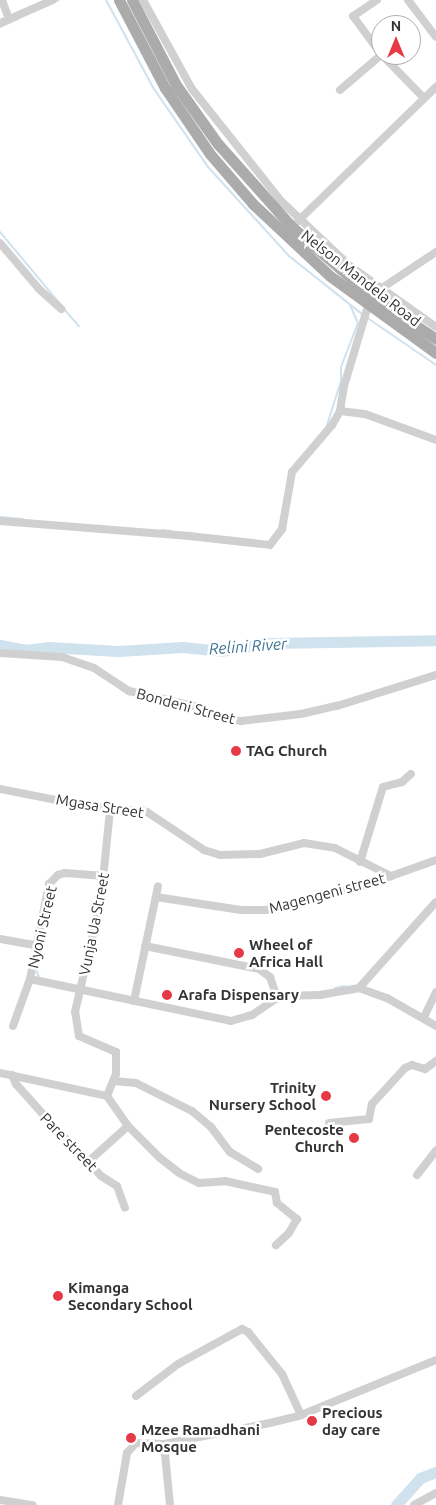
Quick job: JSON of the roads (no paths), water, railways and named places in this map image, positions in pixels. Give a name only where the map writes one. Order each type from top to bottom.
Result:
[{"type":"main road","name":"Nelson Mandela Road","points":[[119,0],[165,88],[210,154],[280,232],[436,353]]},
{"type":"main road","name":"Nelson Mandela Road","points":[[132,0],[176,85],[218,144],[370,301],[436,339]]},
{"type":"main road","points":[[210,154],[218,144]]},
{"type":"street","points":[[2,0],[9,19]]},
{"type":"street","points":[[0,23],[54,0]]},
{"type":"street","points":[[144,0],[192,89],[296,223],[350,266],[436,326]]},
{"type":"street","points":[[371,41],[353,16],[377,0]]},
{"type":"street","points":[[408,0],[436,37]]},
{"type":"street","points":[[340,90],[371,64]]},
{"type":"street","points":[[391,65],[424,98]]},
{"type":"street","points":[[296,223],[436,87]]},
{"type":"street","points":[[0,243],[39,289],[61,309]]},
{"type":"street","points":[[0,522],[189,536],[270,546],[282,529],[292,472],[332,425],[340,410],[344,386],[370,301],[382,289],[436,252]]},
{"type":"street","points":[[340,410],[365,414],[436,440]]},
{"type":"street","name":"Bondeni Street","points":[[0,654],[37,653],[62,657],[94,668],[129,691],[194,706],[223,719],[241,721],[301,714],[336,706],[436,675]]},
{"type":"street","points":[[360,862],[383,787],[402,782],[411,774]]},
{"type":"street","name":"Mgasa Street","points":[[0,789],[110,810],[147,812],[204,850],[220,855],[260,854],[304,842],[335,848],[391,876]]},
{"type":"street","name":"Vunja Ua Street","points":[[110,810],[105,840],[105,876],[75,1012],[80,1036],[114,1049],[117,1061],[114,1080]]},
{"type":"street","name":"Magengeni street","points":[[156,897],[256,911],[363,886],[436,860]]},
{"type":"street","name":"Nyoni Street","points":[[14,1026],[30,979],[46,896],[52,879],[65,873],[105,876]]},
{"type":"street","points":[[134,1001],[158,886]]},
{"type":"street","points":[[359,988],[436,902]]},
{"type":"street","points":[[0,939],[36,945]]},
{"type":"street","points":[[145,946],[259,969],[270,977],[277,997]]},
{"type":"street","points":[[30,979],[232,1021],[252,1015],[277,997],[359,988],[387,998],[424,1017],[436,1026]]},
{"type":"street","points":[[424,1017],[436,992]]},
{"type":"street","points":[[329,1123],[369,1119],[372,1104],[405,1068],[412,1065],[425,1069],[436,1060]]},
{"type":"street","points":[[0,1073],[106,1096],[128,1126],[160,1158],[184,1176],[204,1184],[225,1181],[275,1192],[277,1203],[296,1219],[289,1233],[276,1245]]},
{"type":"street","name":"Pare street","points":[[12,1075],[24,1094],[118,1188],[125,1208]]},
{"type":"street","points":[[106,1096],[114,1080],[136,1083],[192,1111],[211,1126],[230,1152],[258,1169]]},
{"type":"street","points":[[89,1161],[128,1126]]},
{"type":"street","points":[[417,1174],[436,1151]]},
{"type":"street","points":[[136,1396],[178,1364],[242,1329],[248,1332],[282,1374],[300,1415]]},
{"type":"street","points":[[118,1505],[129,1448],[136,1443],[164,1444],[248,1429],[300,1415],[436,1360]]},
{"type":"street","points":[[164,1444],[170,1505]]},
{"type":"street","points":[[414,1505],[436,1493]]},
{"type":"street","points":[[0,1500],[33,1505]]},
{"type":"waterway","points":[[54,2],[59,0]]},
{"type":"waterway","points":[[106,0],[154,89],[208,167],[289,256],[362,314]]},
{"type":"waterway","points":[[0,27],[18,19]]},
{"type":"waterway","points":[[0,232],[61,305]]},
{"type":"waterway","points":[[327,425],[341,381],[341,367],[358,323],[350,305]]},
{"type":"waterway","points":[[64,309],[79,326]]},
{"type":"waterway","points":[[366,317],[436,365]]},
{"type":"waterway","points":[[0,517],[23,519]]},
{"type":"waterway","points":[[162,530],[172,531]]},
{"type":"waterway","name":"Relini River","points":[[0,645],[25,650],[48,647],[118,651],[183,647],[220,651],[271,643],[436,640]]},
{"type":"waterway","points":[[39,951],[37,973],[39,977]]},
{"type":"waterway","points":[[335,988],[345,986]]},
{"type":"waterway","points":[[396,1505],[420,1478],[436,1472]]},
{"type":"place","name":"TAG Church","points":[[236,751]]},
{"type":"place","name":"Wheel of Africa Hall","points":[[239,953]]},
{"type":"place","name":"Arafa Dispensary","points":[[167,995]]},
{"type":"place","name":"Trinity Nursery School","points":[[326,1096]]},
{"type":"place","name":"Pentecoste Church","points":[[354,1138]]},
{"type":"place","name":"Kimanga Secondary School","points":[[58,1296]]},
{"type":"place","name":"Precious day care","points":[[312,1421]]},
{"type":"place","name":"Mzee Ramadhani Mosque","points":[[131,1438]]}]
